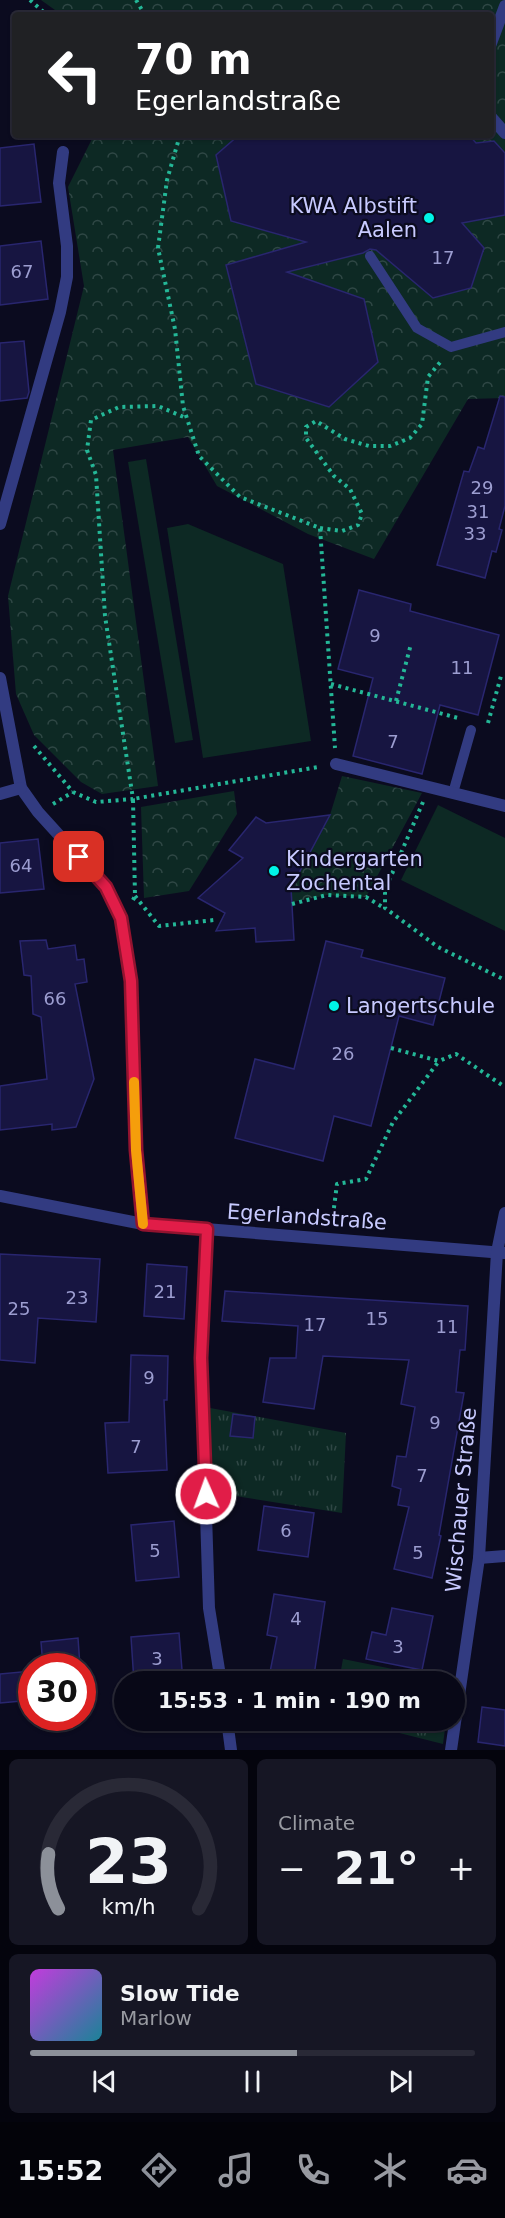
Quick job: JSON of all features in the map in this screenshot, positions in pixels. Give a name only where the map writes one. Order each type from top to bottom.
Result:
[{"type":"street","points":[[494,35],[505,6]]},
{"type":"street","points":[[494,121],[505,134]]},
{"type":"street","points":[[0,524],[60,312],[67,277],[67,246],[59,183],[63,152]]},
{"type":"street","points":[[0,678],[21,788],[38,812],[106,887],[121,918],[131,981],[136,1150],[143,1224]]},
{"type":"street","points":[[336,764],[505,806]]},
{"type":"street","points":[[0,794],[21,788]]},
{"type":"street","name":"Egerlandstraße","points":[[0,1196],[143,1224],[501,1252]]},
{"type":"street","name":"Wischauer Straße","points":[[451,1750],[479,1558],[505,1213]]},
{"type":"street","points":[[207,1229],[201,1358],[209,1608],[219,1671]]},
{"type":"street","points":[[479,1558],[505,1556]]},
{"type":"street","points":[[228,1731],[231,1750]]},
{"type":"lane","points":[[370,256],[417,328],[451,347],[505,332]]},
{"type":"lane","points":[[453,793],[471,730]]},
{"type":"path","points":[[30,0],[44,12]]},
{"type":"path","points":[[179,138],[167,180],[158,248],[175,328],[183,406],[199,456],[240,497],[320,528],[342,531],[358,525],[362,514],[351,489],[334,476],[306,438],[306,427],[316,421],[345,439],[369,446],[390,446],[410,438],[422,424],[429,377],[451,347]]},
{"type":"path","points":[[121,918],[135,896],[133,799],[105,616],[96,475],[87,450],[91,420],[118,407],[158,406],[186,418]]},
{"type":"path","points":[[33,745],[73,792],[96,802],[133,799],[336,764],[320,528]]},
{"type":"path","points":[[396,701],[411,644]]},
{"type":"path","points":[[488,727],[501,676]]},
{"type":"path","points":[[331,684],[465,720]]},
{"type":"path","points":[[385,908],[385,890],[429,788]]},
{"type":"path","points":[[292,904],[327,895],[366,897],[385,908],[438,947],[505,980]]},
{"type":"path","points":[[135,896],[159,926],[214,920]]},
{"type":"path","points":[[391,1048],[439,1061]]},
{"type":"path","points":[[330,1239],[337,1184],[366,1179],[393,1122],[439,1061],[456,1054],[505,1087]]},
{"type":"green space","points":[[41,0],[505,0],[505,398],[468,399],[374,559],[308,534],[217,486],[188,437],[113,450],[158,786],[102,794],[81,782],[34,735],[16,694],[8,596],[84,286],[68,187],[92,138],[494,138],[494,12],[58,12]]},
{"type":"green space","points":[[146,459],[193,740],[175,743],[128,462]]},
{"type":"green space","points":[[188,524],[283,564],[311,741],[203,758],[167,528]]},
{"type":"green space","points":[[342,776],[422,793],[366,897],[327,895],[283,904],[330,815]]},
{"type":"green space","points":[[234,791],[237,814],[189,891],[144,898],[141,807]]},
{"type":"green space","points":[[438,805],[505,838],[505,931],[401,880]]},
{"type":"green space","points":[[210,1408],[346,1433],[342,1513],[210,1492]]},
{"type":"green space","points":[[343,1659],[402,1671],[341,1671]]},
{"type":"green space","points":[[392,1731],[445,1731],[443,1744]]},
{"type":"building","points":[[236,138],[472,138],[476,143],[494,141],[505,153],[505,215],[462,223],[484,248],[471,288],[433,298],[376,250],[370,249],[363,253],[287,272],[364,299],[378,362],[329,407],[256,384],[226,265],[306,242],[231,221],[216,155]]},
{"type":"building","points":[[34,144],[41,202],[0,206],[0,148]]},
{"type":"building","points":[[41,241],[48,299],[0,305],[0,246]]},
{"type":"building","points":[[24,341],[29,392],[27,398],[0,401],[0,343]]},
{"type":"building","points":[[500,396],[505,397],[505,506],[496,552],[492,551],[485,578],[437,565],[464,471],[469,472],[478,447],[484,449]]},
{"type":"building","points":[[359,590],[411,604],[410,611],[499,635],[478,715],[440,705],[422,774],[353,756],[373,678],[338,669]]},
{"type":"building","name":"Kindergarten Zochental","points":[[330,815],[291,888],[294,940],[256,942],[255,928],[216,931],[225,913],[198,898],[243,858],[229,850],[256,817],[266,823]]},
{"type":"building","points":[[38,839],[44,889],[0,893],[0,843]]},
{"type":"building","points":[[46,940],[48,949],[75,945],[77,960],[84,959],[87,982],[75,984],[94,1079],[76,1127],[52,1130],[52,1124],[0,1130],[0,1086],[47,1079],[41,1017],[33,1014],[31,976],[24,975],[20,941]]},
{"type":"building","name":"Langertschule","points":[[326,941],[363,950],[361,957],[445,978],[433,1025],[399,1016],[371,1126],[334,1116],[323,1161],[235,1138],[255,1059],[294,1069]]},
{"type":"building","points":[[0,1254],[100,1259],[96,1322],[38,1318],[35,1363],[0,1360]]},
{"type":"building","points":[[147,1264],[187,1267],[184,1319],[144,1316]]},
{"type":"building","points":[[225,1291],[468,1306],[465,1350],[460,1350],[456,1392],[464,1393],[432,1578],[394,1569],[409,1507],[398,1505],[401,1489],[392,1486],[397,1456],[406,1457],[415,1407],[401,1404],[409,1360],[323,1356],[314,1409],[263,1402],[270,1358],[296,1358],[298,1326],[222,1321]]},
{"type":"building","points":[[131,1355],[168,1356],[167,1400],[164,1400],[167,1470],[108,1473],[105,1423],[129,1422]]},
{"type":"building","points":[[233,1414],[255,1417],[253,1438],[230,1436]]},
{"type":"building","points":[[264,1506],[314,1513],[308,1557],[258,1550]]},
{"type":"building","points":[[174,1521],[179,1577],[136,1581],[131,1525]]},
{"type":"building","points":[[274,1594],[325,1602],[315,1671],[270,1671],[277,1637],[267,1635]]},
{"type":"building","points":[[392,1608],[433,1616],[422,1670],[366,1659],[372,1632],[386,1635]]},
{"type":"building","points":[[179,1633],[182,1671],[133,1671],[131,1637]]},
{"type":"building","points":[[78,1638],[79,1653],[42,1653],[41,1642]]},
{"type":"building","points":[[18,1672],[18,1701],[0,1703],[0,1674]]},
{"type":"building","points":[[482,1707],[505,1710],[505,1746],[478,1742]]},
{"type":"slow traffic","points":[[134,1082],[136,1150],[143,1224]]},
{"type":"place","name":"KWA Albstift Aalen","points":[[429,218]]},
{"type":"place","name":"Kindergarten Zochental","points":[[274,871]]},
{"type":"place","name":"Langertschule","points":[[334,1006]]},
{"type":"route","points":[[79,857],[106,887],[121,918],[131,981],[136,1150],[143,1224],[207,1229],[201,1358],[206,1494]]}]
